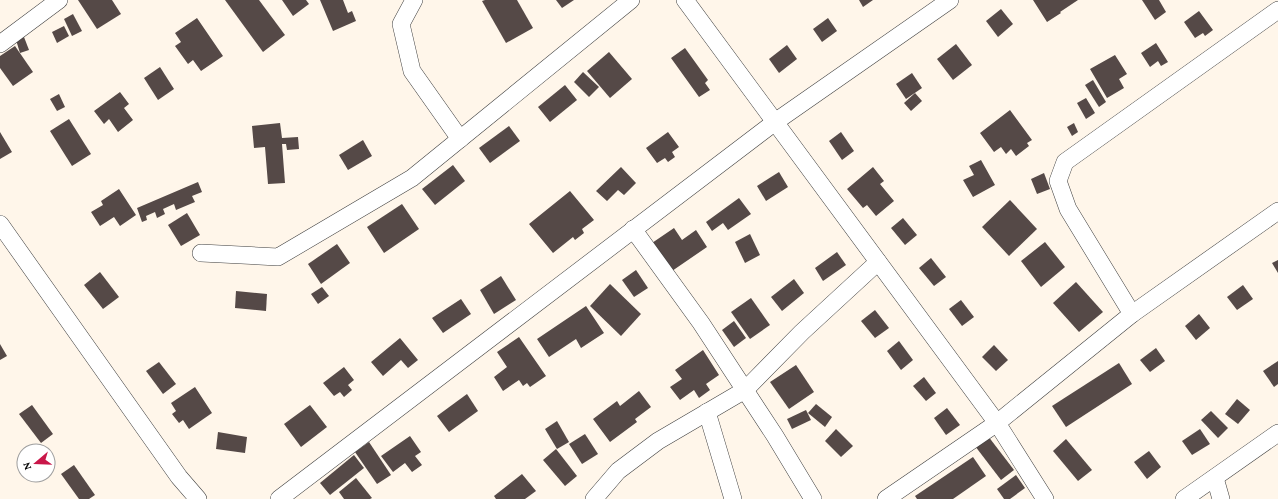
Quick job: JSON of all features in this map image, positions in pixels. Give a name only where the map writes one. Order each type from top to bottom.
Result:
[{"type":"street","points":[[0,44],[59,0]]},
{"type":"street","points":[[414,0],[401,24],[412,71],[460,139]]},
{"type":"street","points":[[201,254],[278,257],[412,178],[631,0]]},
{"type":"street","points":[[685,0],[997,423],[1045,499]]},
{"type":"street","points":[[279,499],[775,122],[950,0]]},
{"type":"street","points":[[1132,314],[1068,209],[1058,181],[1065,162],[1278,10]]},
{"type":"street","points":[[886,499],[997,423],[1132,314],[1278,211]]},
{"type":"street","points":[[0,224],[179,477],[198,499]]},
{"type":"street","points":[[633,229],[701,323],[775,436],[813,499]]},
{"type":"street","points":[[594,499],[618,471],[658,441],[745,390],[802,332],[878,262]]},
{"type":"street","points":[[707,412],[734,499]]},
{"type":"street","points":[[1184,499],[1278,433]]},
{"type":"street","points":[[1215,478],[1221,499]]},
{"type":"building","points":[[78,0],[112,0],[121,14],[97,29]]},
{"type":"building","points":[[225,0],[259,0],[285,35],[263,52]]},
{"type":"building","points":[[282,0],[306,0],[309,4],[293,16]]},
{"type":"building","points":[[320,0],[343,0],[348,13],[352,11],[356,21],[333,31]]},
{"type":"building","points":[[517,0],[533,28],[506,43],[482,1]]},
{"type":"building","points":[[556,0],[574,0],[562,8]]},
{"type":"building","points":[[859,0],[873,0],[863,7]]},
{"type":"building","points":[[1033,0],[1078,0],[1047,22]]},
{"type":"building","points":[[1142,0],[1159,0],[1166,12],[1155,20]]},
{"type":"building","points":[[1001,9],[1013,24],[998,37],[986,21]]},
{"type":"building","points":[[1199,11],[1213,30],[1205,36],[1203,33],[1195,38],[1184,22]]},
{"type":"building","points":[[73,14],[82,31],[72,36],[64,19]]},
{"type":"building","points":[[197,18],[223,56],[201,71],[193,60],[188,64],[175,46],[181,42],[175,33]]},
{"type":"building","points":[[828,18],[837,31],[822,42],[813,29]]},
{"type":"building","points":[[64,26],[69,36],[57,43],[52,32]]},
{"type":"building","points":[[24,37],[29,50],[20,53],[16,40]]},
{"type":"building","points":[[1156,43],[1168,62],[1161,66],[1158,61],[1150,67],[1141,53]]},
{"type":"building","points":[[956,44],[972,65],[953,80],[937,59]]},
{"type":"building","points":[[787,45],[797,59],[779,73],[769,59]]},
{"type":"building","points":[[15,46],[33,72],[13,86],[0,68],[0,56]]},
{"type":"building","points":[[685,48],[708,80],[705,83],[710,90],[699,97],[671,58]]},
{"type":"building","points":[[609,52],[632,79],[610,98],[587,71]]},
{"type":"building","points":[[1115,55],[1127,74],[1119,79],[1124,88],[1107,98],[1090,69]]},
{"type":"building","points":[[160,67],[174,89],[158,100],[144,78]]},
{"type":"building","points":[[583,72],[599,87],[589,97],[574,82]]},
{"type":"building","points":[[912,73],[922,88],[906,99],[896,84]]},
{"type":"building","points":[[1093,80],[1106,102],[1099,107],[1085,85]]},
{"type":"building","points":[[565,85],[577,100],[550,122],[538,107]]},
{"type":"building","points":[[120,92],[129,104],[124,108],[133,120],[118,132],[109,119],[104,124],[94,111]]},
{"type":"building","points":[[915,93],[922,101],[911,111],[904,103]]},
{"type":"building","points":[[59,94],[65,107],[57,111],[50,99]]},
{"type":"building","points":[[1086,98],[1095,113],[1086,119],[1077,103]]},
{"type":"building","points":[[1010,110],[1032,140],[1027,143],[1029,146],[1016,156],[1011,149],[1006,154],[1001,147],[994,152],[980,133]]},
{"type":"building","points":[[69,119],[91,154],[72,166],[50,131]]},
{"type":"building","points":[[280,123],[282,138],[298,137],[299,149],[287,150],[286,144],[282,144],[285,183],[268,184],[265,147],[254,148],[252,126]]},
{"type":"building","points":[[1074,123],[1078,132],[1072,136],[1067,127]]},
{"type":"building","points":[[509,126],[520,141],[490,163],[479,148]]},
{"type":"building","points":[[0,132],[12,152],[0,159]]},
{"type":"building","points":[[668,132],[679,147],[672,152],[675,157],[668,162],[665,158],[657,163],[646,148]]},
{"type":"building","points":[[841,132],[854,151],[842,160],[829,141]]},
{"type":"building","points":[[363,140],[372,156],[348,170],[339,155]]},
{"type":"building","points":[[981,160],[995,185],[973,197],[963,180],[974,175],[969,166]]},
{"type":"building","points":[[453,165],[465,181],[435,205],[422,189]]},
{"type":"building","points":[[621,167],[636,183],[624,195],[618,190],[607,201],[596,191]]},
{"type":"building","points":[[873,167],[884,181],[880,184],[894,201],[876,216],[867,205],[863,208],[847,189]]},
{"type":"building","points":[[779,172],[788,187],[766,201],[757,186]]},
{"type":"building","points":[[1044,173],[1050,189],[1037,194],[1031,179]]},
{"type":"building","points":[[198,182],[202,192],[192,196],[195,202],[176,210],[174,204],[163,209],[165,214],[157,218],[155,212],[146,216],[147,220],[142,222],[137,208]]},
{"type":"building","points":[[119,189],[136,215],[120,226],[114,217],[100,226],[91,212],[103,205],[101,201]]},
{"type":"building","points":[[570,191],[594,220],[582,229],[584,233],[575,240],[573,237],[553,253],[529,224]]},
{"type":"building","points":[[739,198],[751,214],[728,230],[723,223],[712,231],[706,222]]},
{"type":"building","points":[[1010,200],[1037,229],[1009,256],[982,227]]},
{"type":"building","points":[[402,204],[419,229],[384,253],[367,227]]},
{"type":"building","points":[[187,213],[200,235],[181,246],[168,225]]},
{"type":"building","points":[[903,218],[917,235],[905,245],[891,228]]},
{"type":"building","points":[[674,228],[682,240],[696,230],[707,247],[672,271],[652,243]]},
{"type":"building","points":[[750,234],[760,255],[745,263],[735,242]]},
{"type":"building","points":[[1045,242],[1065,267],[1041,287],[1021,261]]},
{"type":"building","points":[[337,244],[350,263],[321,284],[308,264]]},
{"type":"building","points":[[837,252],[846,265],[823,281],[815,268]]},
{"type":"building","points":[[931,258],[946,277],[934,286],[919,268]]},
{"type":"building","points":[[1278,260],[1278,273],[1272,263]]},
{"type":"building","points":[[636,270],[648,288],[634,297],[622,280]]},
{"type":"building","points":[[100,272],[119,297],[103,309],[84,285]]},
{"type":"building","points":[[501,276],[516,300],[494,314],[480,290]]},
{"type":"building","points":[[794,279],[804,293],[782,311],[771,297]]},
{"type":"building","points":[[1076,282],[1103,312],[1079,332],[1053,303]]},
{"type":"building","points":[[610,284],[641,314],[621,336],[590,306]]},
{"type":"building","points":[[1243,285],[1253,299],[1237,310],[1227,297]]},
{"type":"building","points":[[322,287],[329,296],[318,304],[311,294]]},
{"type":"building","points":[[236,291],[267,294],[266,311],[235,308]]},
{"type":"building","points":[[751,298],[770,325],[750,339],[731,312]]},
{"type":"building","points":[[461,299],[471,314],[443,333],[432,318]]},
{"type":"building","points":[[961,300],[974,317],[962,326],[949,309]]},
{"type":"building","points":[[586,306],[604,333],[581,348],[576,339],[549,357],[537,339]]},
{"type":"building","points":[[875,310],[889,328],[875,338],[861,321]]},
{"type":"building","points":[[1199,314],[1210,328],[1196,340],[1185,326]]},
{"type":"building","points":[[734,321],[746,338],[734,347],[722,330]]},
{"type":"building","points":[[519,337],[546,376],[530,387],[527,383],[523,386],[519,380],[503,391],[494,377],[507,367],[497,352]]},
{"type":"building","points":[[400,338],[418,360],[408,368],[401,360],[383,376],[371,362]]},
{"type":"building","points":[[899,341],[913,360],[901,370],[887,351]]},
{"type":"building","points":[[0,344],[7,356],[0,360]]},
{"type":"building","points":[[994,345],[1008,360],[996,371],[982,357]]},
{"type":"building","points":[[1156,348],[1165,361],[1150,372],[1140,360]]},
{"type":"building","points":[[703,350],[719,375],[706,384],[710,390],[699,398],[694,390],[680,400],[670,387],[682,379],[675,370]]},
{"type":"building","points":[[1278,361],[1278,384],[1274,387],[1263,371]]},
{"type":"building","points":[[159,362],[176,384],[163,394],[146,371]]},
{"type":"building","points":[[1119,363],[1132,384],[1066,427],[1052,406]]},
{"type":"building","points":[[796,365],[814,392],[789,409],[770,382]]},
{"type":"building","points":[[344,367],[354,380],[348,385],[352,390],[344,397],[340,392],[334,396],[323,383]]},
{"type":"building","points":[[924,377],[936,393],[926,401],[913,386]]},
{"type":"building","points":[[195,387],[212,413],[189,429],[183,420],[179,423],[172,414],[176,411],[171,403]]},
{"type":"building","points":[[639,391],[651,407],[635,419],[637,422],[610,442],[593,419],[617,401],[620,406]]},
{"type":"building","points":[[467,394],[478,411],[449,432],[437,416]]},
{"type":"building","points":[[1237,399],[1250,410],[1238,424],[1225,414]]},
{"type":"building","points":[[816,404],[832,417],[825,427],[808,413]]},
{"type":"building","points":[[32,405],[53,434],[41,443],[19,414]]},
{"type":"building","points":[[310,405],[327,427],[301,447],[284,424]]},
{"type":"building","points":[[947,408],[960,425],[946,435],[934,418]]},
{"type":"building","points":[[806,410],[811,420],[792,429],[787,419]]},
{"type":"building","points":[[1211,411],[1228,428],[1218,438],[1201,420]]},
{"type":"building","points":[[557,421],[569,442],[557,449],[545,429]]},
{"type":"building","points":[[836,429],[853,446],[841,457],[825,441]]},
{"type":"building","points":[[1200,429],[1210,444],[1192,455],[1182,441]]},
{"type":"building","points":[[218,432],[247,437],[245,453],[216,449]]},
{"type":"building","points":[[585,434],[598,454],[582,464],[569,444]]},
{"type":"building","points":[[410,436],[421,452],[415,456],[422,465],[412,472],[405,463],[393,472],[381,456]]},
{"type":"building","points":[[988,436],[1014,470],[1001,480],[975,446]]},
{"type":"building","points":[[1066,439],[1092,470],[1078,481],[1053,451]]},
{"type":"building","points":[[369,442],[391,475],[377,484],[355,452]]},
{"type":"building","points":[[556,449],[577,476],[565,486],[543,460]]},
{"type":"building","points":[[1149,451],[1161,467],[1147,479],[1134,462]]},
{"type":"building","points":[[354,455],[364,468],[330,495],[320,483]]},
{"type":"building","points":[[973,457],[986,476],[953,499],[917,499],[915,496]]},
{"type":"building","points":[[74,465],[95,495],[89,499],[79,499],[61,474]]},
{"type":"building","points":[[522,474],[536,491],[525,499],[496,499],[494,496]]},
{"type":"building","points":[[1016,475],[1025,488],[1010,499],[1004,499],[997,489]]},
{"type":"building","points":[[356,478],[372,498],[344,499],[339,492]]}]
